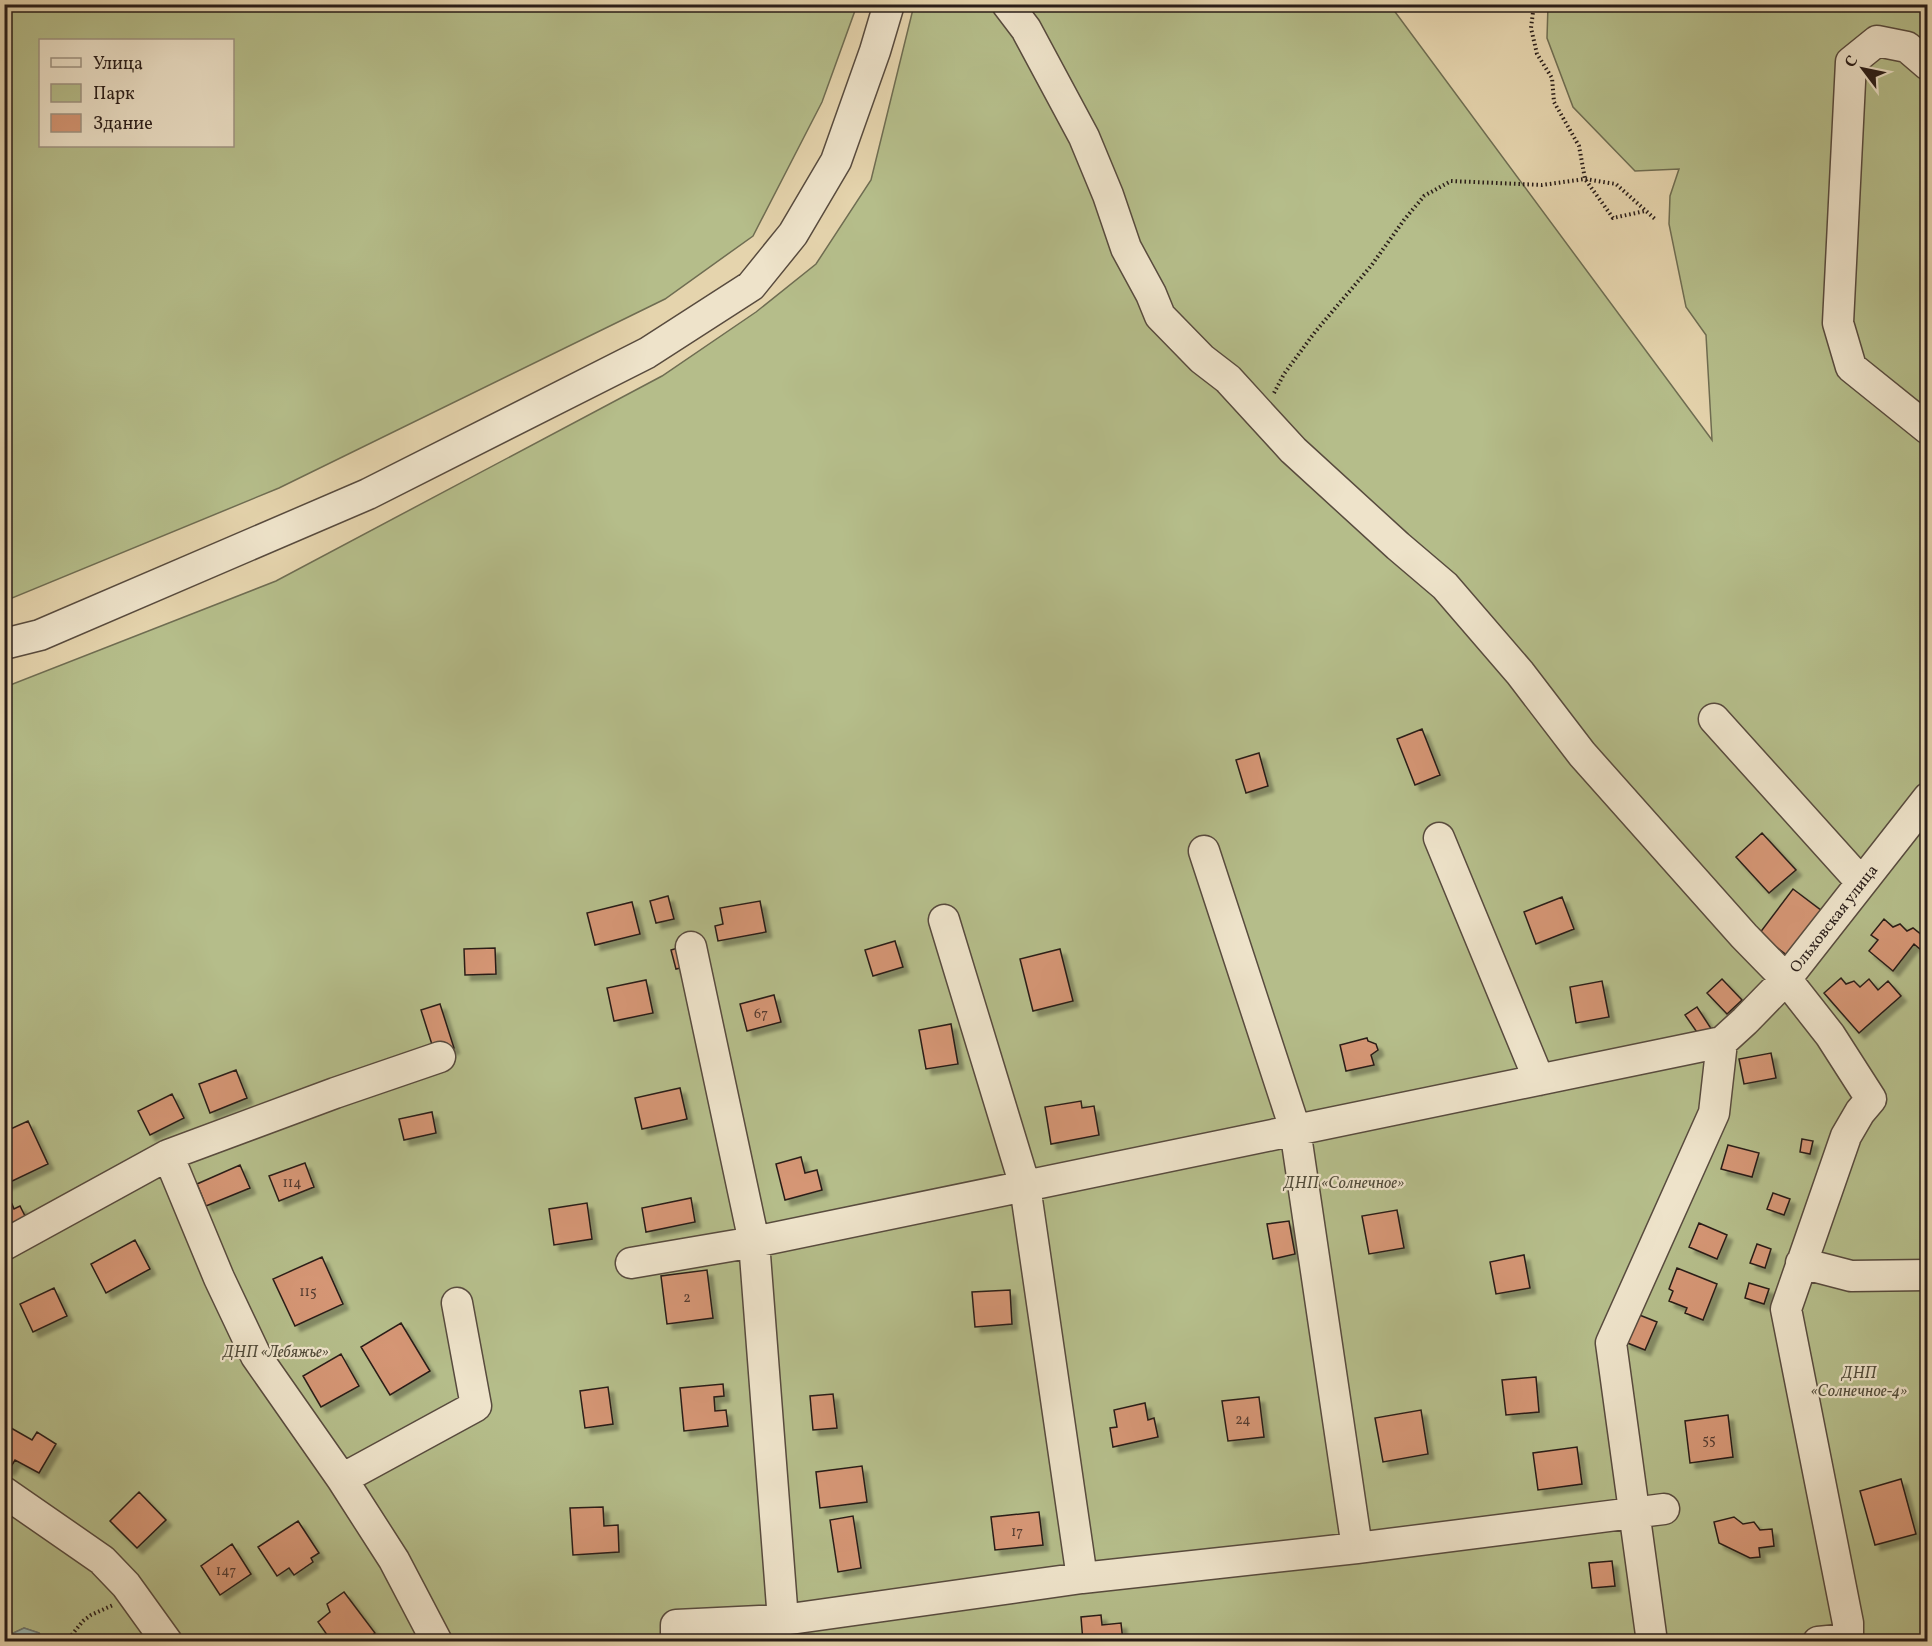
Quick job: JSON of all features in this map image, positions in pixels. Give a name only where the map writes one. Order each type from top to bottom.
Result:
[{"type":"street","points":[[4,644],[40,635],[368,494],[647,353],[751,286],[793,234],[836,161],[889,4]]},
{"type":"street","points":[[631,1263],[754,1242],[1722,1042],[1786,979],[1721,911],[1582,754],[1520,673],[1445,585],[1398,546],[1293,450],[1228,379],[1202,359],[1160,316],[1126,248],[1108,195],[1084,137],[1026,29],[1007,4]]},
{"type":"street","points":[[1928,65],[1907,47],[1877,41],[1851,62],[1838,323],[1851,367],[1928,429]]},
{"type":"street","points":[[1714,719],[1861,882]]},
{"type":"street","name":"Ольховская улица","points":[[1801,1263],[1846,1136],[1871,1099],[1830,1035],[1786,979],[1928,798]]},
{"type":"street","points":[[1439,838],[1539,1080]]},
{"type":"street","points":[[1204,851],[1295,1130],[1357,1548]]},
{"type":"street","points":[[944,920],[1025,1186],[1082,1578]]},
{"type":"street","points":[[691,947],[754,1242],[783,1620]]},
{"type":"street","points":[[1652,1641],[1650,1510],[1611,1343],[1714,1113],[1722,1042]]},
{"type":"street","points":[[4,1245],[168,1155],[440,1057]]},
{"type":"street","points":[[168,1155],[219,1278],[256,1356],[342,1479],[394,1560],[437,1641]]},
{"type":"street","points":[[1818,1641],[1848,1640],[1846,1608],[1786,1309],[1801,1263],[1851,1276],[1928,1275]]},
{"type":"street","points":[[342,1479],[476,1406],[457,1303]]},
{"type":"street","points":[[4,1492],[102,1560],[126,1585],[166,1641]]},
{"type":"street","points":[[676,1641],[676,1625],[783,1620],[1082,1578],[1357,1548],[1650,1510]]},
{"type":"path","points":[[1534,4],[1531,28],[1537,54],[1552,78],[1554,102],[1579,146],[1585,179],[1614,218],[1646,211]]},
{"type":"path","points":[[1262,415],[1284,374],[1315,332],[1371,266],[1404,220],[1424,196],[1451,181],[1542,185],[1585,179],[1616,184],[1655,219]]},
{"type":"path","points":[[66,1641],[91,1615],[118,1602],[126,1585]]},
{"type":"green space","points":[[5,4],[857,4],[822,102],[753,236],[665,299],[279,488],[5,601]]},
{"type":"green space","points":[[914,5],[1390,5],[1712,440],[1706,335],[1686,307],[1669,224],[1670,196],[1679,169],[1635,171],[1573,107],[1547,38],[1548,5],[1927,5],[1927,1641],[44,1642],[39,1633],[24,1628],[5,1637],[5,687],[276,581],[662,376],[756,312],[816,264],[871,180]]},
{"type":"water","points":[[24,1628],[39,1633],[44,1641],[5,1641],[5,1637]]},
{"type":"building","points":[[1422,729],[1440,775],[1415,785],[1397,739]]},
{"type":"building","points":[[1259,753],[1268,786],[1246,793],[1236,760]]},
{"type":"building","points":[[1762,833],[1796,870],[1769,893],[1736,857]]},
{"type":"building","points":[[1793,889],[1822,911],[1788,956],[1759,934]]},
{"type":"building","points":[[668,896],[674,919],[656,923],[650,901]]},
{"type":"building","points":[[1562,897],[1574,929],[1536,944],[1524,912]]},
{"type":"building","points":[[760,901],[766,932],[718,941],[715,926],[723,924],[720,908]]},
{"type":"building","points":[[632,902],[640,934],[595,945],[587,913]]},
{"type":"building","points":[[1884,919],[1893,927],[1900,924],[1907,931],[1913,928],[1928,940],[1921,950],[1914,944],[1893,971],[1869,951],[1878,940],[1871,935]]},
{"type":"building","points":[[895,941],[903,967],[873,976],[865,950]]},
{"type":"building","points":[[688,945],[693,965],[676,969],[671,950]]},
{"type":"building","points":[[495,948],[496,974],[465,975],[464,949]]},
{"type":"building","points":[[1060,949],[1073,1001],[1033,1011],[1020,959]]},
{"type":"building","points":[[1841,978],[1846,984],[1854,981],[1860,987],[1869,979],[1878,990],[1888,981],[1901,996],[1859,1033],[1824,993]]},
{"type":"building","points":[[1722,979],[1742,1000],[1727,1014],[1707,993]]},
{"type":"building","points":[[646,980],[653,1013],[614,1021],[607,988]]},
{"type":"building","points":[[1602,981],[1609,1017],[1576,1023],[1570,987]]},
{"type":"building","points":[[774,995],[781,1022],[747,1031],[740,1004]]},
{"type":"building","points":[[440,1004],[454,1048],[435,1054],[421,1010]]},
{"type":"building","points":[[1697,1007],[1712,1030],[1701,1038],[1685,1015]]},
{"type":"building","points":[[951,1024],[958,1064],[926,1069],[919,1030]]},
{"type":"building","points":[[1367,1038],[1368,1041],[1376,1044],[1378,1050],[1371,1055],[1374,1065],[1346,1071],[1340,1045]]},
{"type":"building","points":[[1771,1053],[1776,1078],[1744,1084],[1739,1059]]},
{"type":"building","points":[[236,1070],[247,1098],[210,1113],[199,1084]]},
{"type":"building","points":[[680,1088],[687,1119],[642,1129],[635,1098]]},
{"type":"building","points":[[172,1094],[184,1118],[150,1135],[138,1111]]},
{"type":"building","points":[[1081,1101],[1082,1108],[1094,1106],[1099,1135],[1051,1144],[1045,1107]]},
{"type":"building","points":[[432,1112],[436,1133],[404,1140],[399,1119]]},
{"type":"building","points":[[28,1121],[48,1164],[6,1184],[4,1180],[4,1132]]},
{"type":"building","points":[[1802,1139],[1813,1141],[1810,1154],[1800,1152]]},
{"type":"building","points":[[1728,1145],[1759,1153],[1752,1177],[1721,1169]]},
{"type":"building","points":[[801,1157],[805,1173],[817,1170],[822,1190],[785,1200],[776,1164]]},
{"type":"building","points":[[305,1163],[314,1187],[279,1201],[269,1176]]},
{"type":"building","points":[[240,1165],[250,1188],[206,1206],[197,1184]]},
{"type":"building","points":[[1773,1193],[1790,1199],[1784,1215],[1767,1209]]},
{"type":"building","points":[[691,1198],[695,1222],[646,1232],[642,1208]]},
{"type":"building","points":[[587,1203],[592,1239],[554,1245],[549,1209]]},
{"type":"building","points":[[12,1204],[14,1209],[20,1206],[31,1228],[4,1241],[4,1207]]},
{"type":"building","points":[[1397,1210],[1404,1248],[1369,1254],[1362,1216]]},
{"type":"building","points":[[1289,1221],[1295,1254],[1273,1259],[1267,1224]]},
{"type":"building","points":[[1699,1223],[1727,1235],[1717,1259],[1689,1247]]},
{"type":"building","points":[[135,1240],[150,1269],[106,1293],[91,1264]]},
{"type":"building","points":[[1757,1244],[1771,1249],[1765,1268],[1750,1263]]},
{"type":"building","points":[[1524,1255],[1530,1288],[1496,1294],[1490,1262]]},
{"type":"building","points":[[322,1257],[343,1304],[295,1326],[273,1279]]},
{"type":"building","points":[[1677,1268],[1717,1284],[1703,1320],[1685,1313],[1687,1308],[1669,1301],[1673,1291],[1669,1289]]},
{"type":"building","points":[[707,1270],[713,1318],[667,1324],[661,1276]]},
{"type":"building","points":[[1749,1283],[1769,1289],[1764,1304],[1745,1298]]},
{"type":"building","points":[[54,1288],[67,1316],[33,1332],[20,1304]]},
{"type":"building","points":[[1010,1290],[1012,1324],[975,1327],[972,1292]]},
{"type":"building","points":[[1637,1314],[1657,1322],[1645,1350],[1625,1342]]},
{"type":"building","points":[[401,1323],[430,1371],[390,1395],[361,1347]]},
{"type":"building","points":[[341,1354],[359,1386],[321,1407],[303,1376]]},
{"type":"building","points":[[1536,1377],[1539,1412],[1506,1415],[1502,1380]]},
{"type":"building","points":[[723,1384],[724,1396],[714,1397],[715,1411],[726,1410],[728,1426],[684,1431],[680,1388]]},
{"type":"building","points":[[608,1387],[613,1424],[585,1428],[580,1391]]},
{"type":"building","points":[[833,1394],[837,1428],[813,1430],[810,1396]]},
{"type":"building","points":[[1259,1397],[1264,1437],[1228,1441],[1222,1401]]},
{"type":"building","points":[[1145,1403],[1148,1420],[1154,1418],[1158,1437],[1113,1447],[1110,1428],[1117,1427],[1114,1410]]},
{"type":"building","points":[[1421,1410],[1428,1454],[1383,1462],[1375,1418]]},
{"type":"building","points":[[1728,1415],[1733,1457],[1690,1463],[1685,1421]]},
{"type":"building","points":[[4,1424],[32,1440],[37,1432],[56,1444],[39,1473],[15,1460],[9,1470],[4,1467]]},
{"type":"building","points":[[1577,1447],[1582,1484],[1538,1490],[1533,1453]]},
{"type":"building","points":[[862,1466],[867,1502],[820,1508],[816,1472]]},
{"type":"building","points":[[1901,1479],[1916,1534],[1875,1545],[1860,1491]]},
{"type":"building","points":[[139,1492],[166,1520],[137,1548],[110,1521]]},
{"type":"building","points":[[603,1507],[604,1526],[618,1525],[619,1552],[573,1555],[570,1508]]},
{"type":"building","points":[[1039,1512],[1043,1545],[995,1550],[991,1517]]},
{"type":"building","points":[[853,1516],[861,1568],[838,1572],[830,1520]]},
{"type":"building","points":[[1734,1517],[1743,1524],[1754,1522],[1760,1530],[1772,1529],[1774,1546],[1759,1548],[1760,1557],[1750,1558],[1719,1543],[1714,1522]]},
{"type":"building","points":[[298,1521],[319,1553],[311,1558],[313,1562],[294,1575],[289,1568],[277,1576],[258,1547]]},
{"type":"building","points":[[232,1544],[251,1574],[220,1595],[201,1566]]},
{"type":"building","points":[[1612,1561],[1615,1586],[1592,1588],[1589,1563]]},
{"type":"building","points":[[344,1592],[375,1633],[363,1642],[346,1642],[345,1640],[332,1642],[318,1622],[330,1612],[327,1604]]},
{"type":"building","points":[[1101,1615],[1102,1625],[1121,1623],[1123,1642],[1083,1642],[1081,1617]]},
{"type":"park label","name":"ДНП «Солнечное»","points":[[1344,1182]]},
{"type":"park label","name":"ДНП «Лебяжье»","points":[[276,1351]]},
{"type":"park label","name":"ДНП «Солнечное-4»","points":[[1859,1381]]}]
